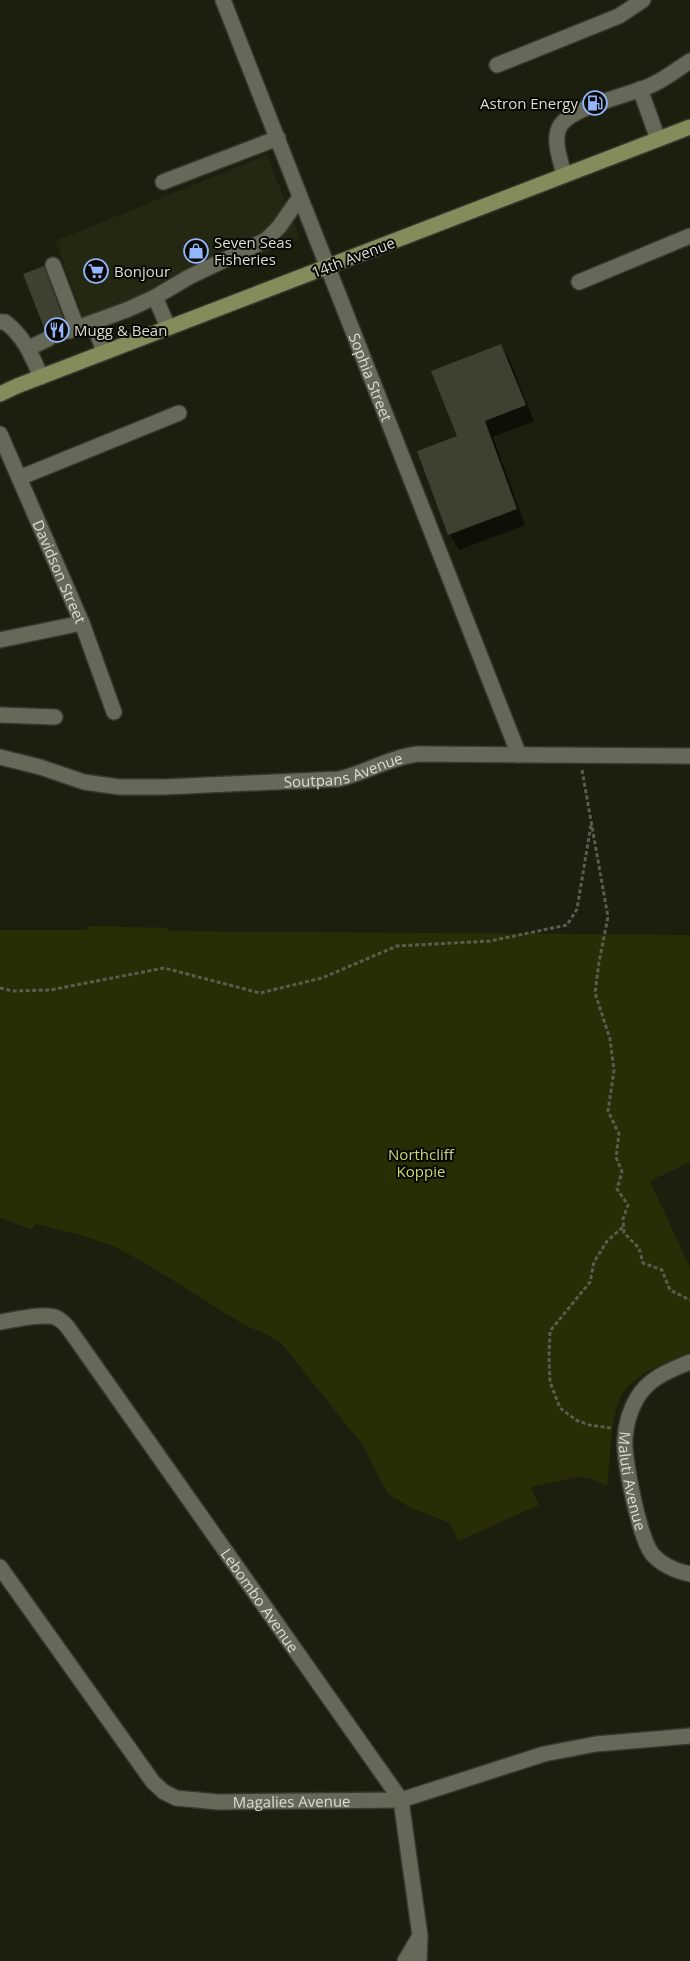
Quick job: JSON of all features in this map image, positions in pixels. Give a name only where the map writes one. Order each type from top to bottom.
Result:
[{"type":"main road","name":"14th Avenue","points":[[0,394],[16,386],[168,327],[690,127]]},
{"type":"main road","name":"14th Avenue","points":[[0,385],[16,386]]},
{"type":"street","name":"Sophia Street","points":[[223,0],[519,755]]},
{"type":"street","points":[[497,65],[619,16],[643,0]]},
{"type":"street","points":[[564,175],[556,140],[560,126],[576,112],[640,89],[672,74],[690,61]]},
{"type":"street","points":[[640,89],[658,139]]},
{"type":"street","points":[[162,182],[278,138]]},
{"type":"street","points":[[53,265],[73,329],[154,297],[189,277],[266,240],[300,197]]},
{"type":"street","points":[[580,282],[690,236]]},
{"type":"street","points":[[154,297],[168,327]]},
{"type":"street","points":[[0,322],[6,322],[14,328],[29,348],[41,377]]},
{"type":"street","points":[[94,322],[104,352]]},
{"type":"street","points":[[29,348],[48,338]]},
{"type":"street","points":[[19,478],[179,412]]},
{"type":"street","name":"Davidson Street","points":[[0,434],[82,624],[114,712]]},
{"type":"street","points":[[0,640],[82,624]]},
{"type":"street","points":[[0,715],[55,717]]},
{"type":"street","name":"Soutpans Avenue","points":[[0,757],[102,786],[164,787],[339,779],[352,776],[398,758],[418,754],[690,756]]},
{"type":"street","name":"Lebombo Avenue","points":[[0,1322],[51,1317],[56,1318],[69,1329],[401,1800],[420,1936],[419,1961]]},
{"type":"street","name":"Maluti Avenue","points":[[690,1362],[663,1374],[642,1390],[631,1410],[625,1439],[633,1496],[645,1543],[653,1556],[668,1567],[690,1574]]},
{"type":"street","name":"Magalies Avenue","points":[[0,1567],[153,1782],[164,1792],[176,1798],[218,1802],[401,1800],[544,1754],[596,1744],[690,1736]]},
{"type":"street","points":[[405,1961],[420,1936]]},
{"type":"path","points":[[579,755],[608,917],[595,993],[610,1039],[614,1070],[608,1111],[619,1134],[616,1157],[622,1172],[617,1189],[628,1205],[623,1219],[624,1233],[639,1248],[643,1263],[662,1270],[670,1290],[690,1300]]},
{"type":"path","points":[[0,988],[13,991],[50,990],[164,968],[260,993],[322,978],[397,946],[490,941],[567,925],[577,909],[591,826]]},
{"type":"path","points":[[624,1226],[607,1241],[594,1262],[590,1282],[550,1331],[549,1356],[550,1382],[560,1408],[576,1420],[589,1426],[610,1428],[626,1433]]},
{"type":"shaded area","points":[[267,155],[300,239],[87,326],[55,241]]},
{"type":"green space","name":"Northcliff Koppie","points":[[89,926],[167,928],[170,931],[690,935],[690,1162],[650,1181],[690,1268],[690,1352],[657,1367],[635,1380],[620,1398],[612,1428],[607,1486],[589,1478],[577,1477],[531,1487],[539,1505],[458,1541],[450,1523],[409,1507],[387,1493],[364,1447],[282,1344],[264,1333],[246,1326],[145,1263],[113,1246],[81,1235],[36,1224],[31,1229],[0,1218],[0,930],[86,930]]},
{"type":"building","points":[[44,266],[65,323],[60,330],[63,338],[57,340],[54,332],[45,330],[23,274]]},
{"type":"building","points":[[501,344],[526,405],[485,421],[517,509],[448,535],[417,451],[457,436],[431,371]]},
{"type":"tunnel","points":[[48,339],[69,331]]},
{"type":"place","name":"Astron Energy","points":[[595,103]]},
{"type":"place","name":"Seven Seas Fisheries","points":[[196,251]]},
{"type":"place","name":"Bonjour","points":[[96,271]]},
{"type":"place","name":"Mugg & Bean","points":[[57,330]]}]
